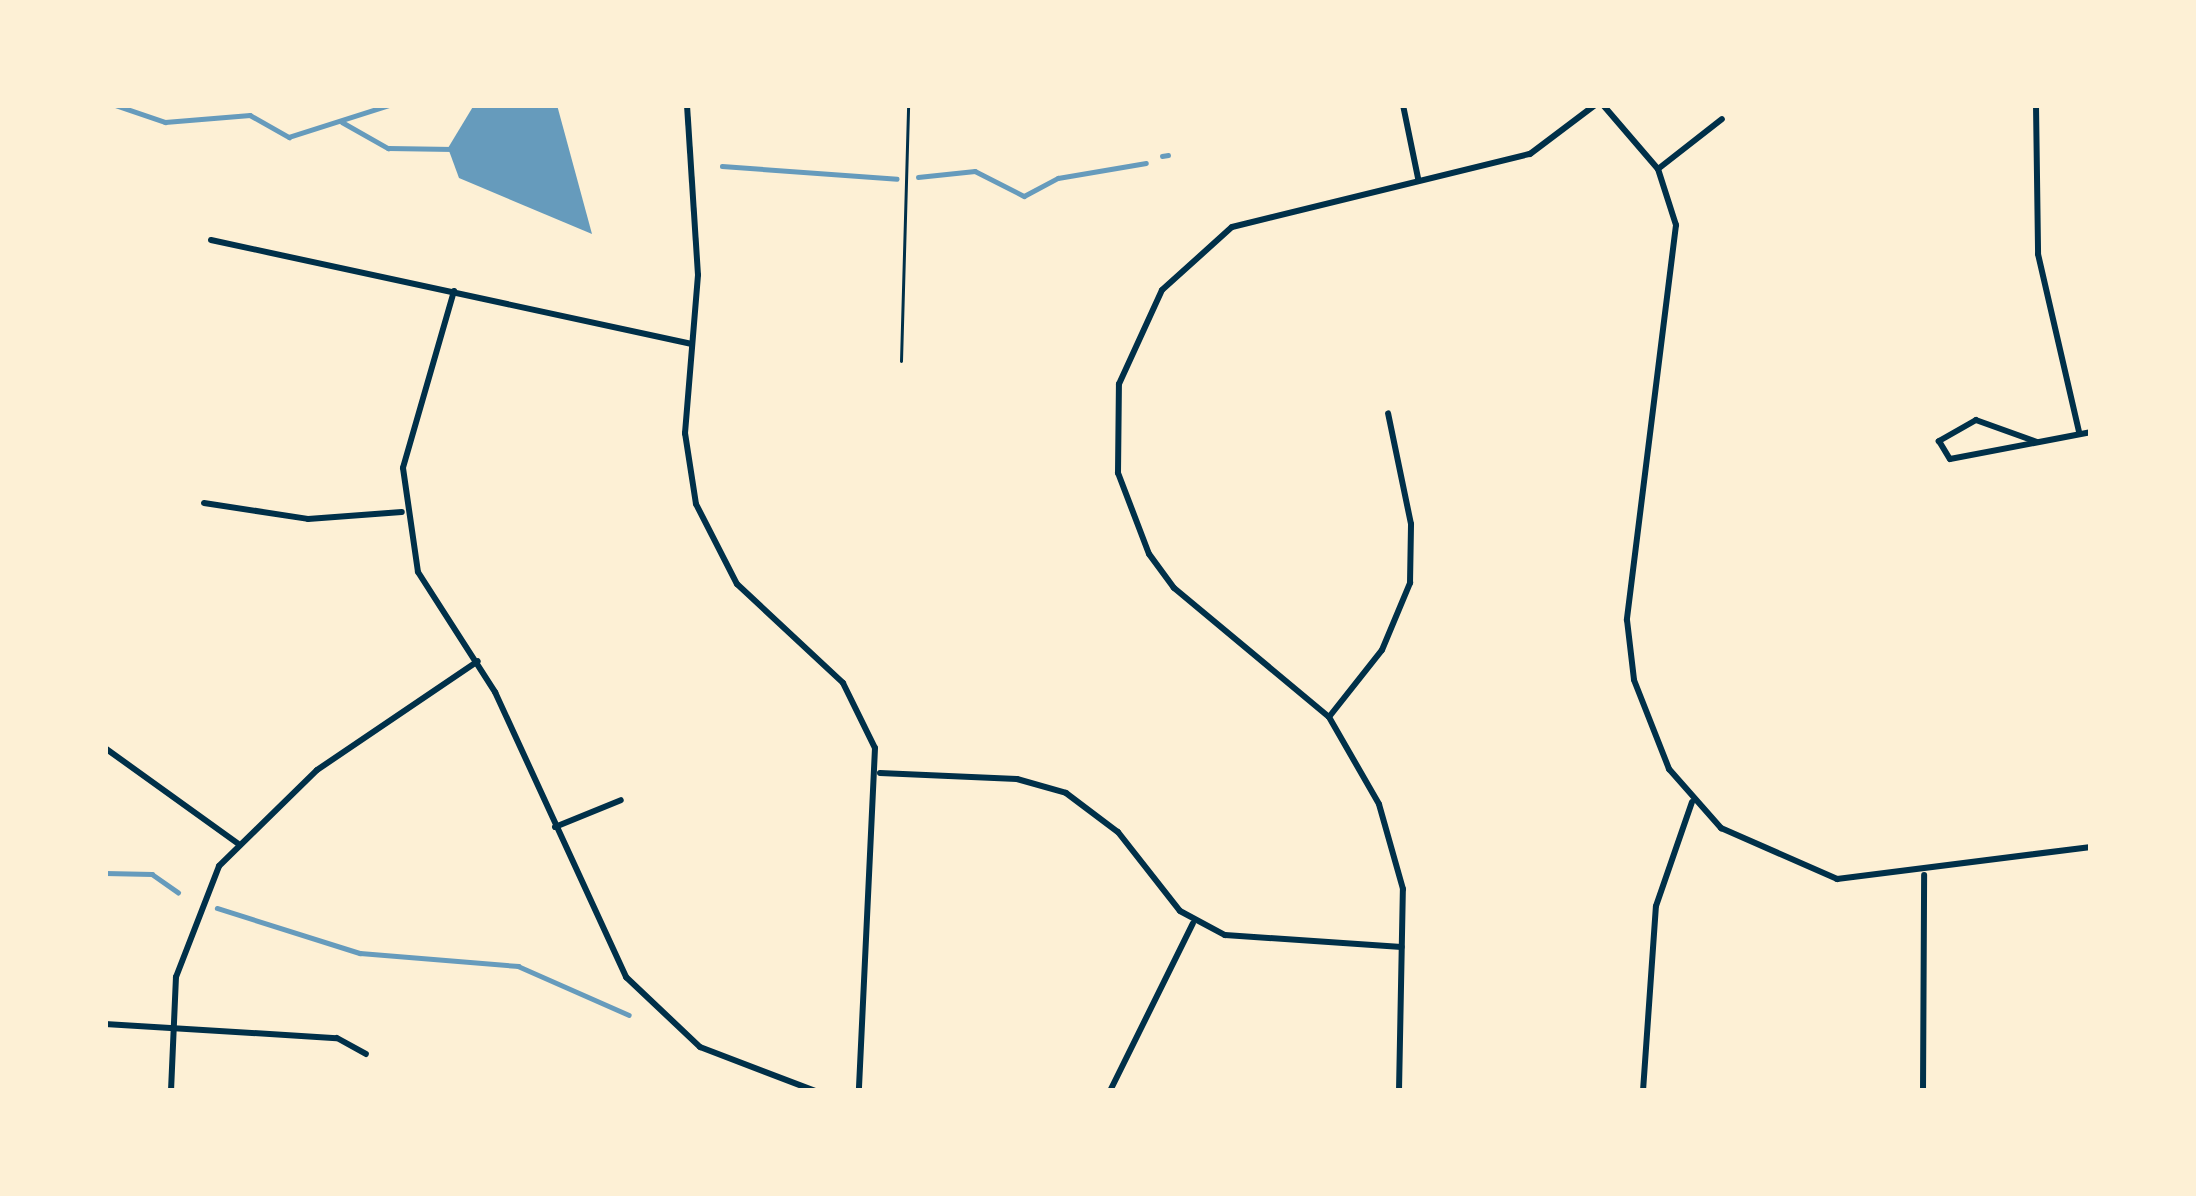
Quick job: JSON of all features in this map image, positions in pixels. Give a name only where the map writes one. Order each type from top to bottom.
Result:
[{"type":"street","points":[[687,105],[692,344],[687,462],[710,541],[752,601],[855,700],[878,773],[859,1091]]},
{"type":"street","points":[[1403,105],[1418,178]]},
{"type":"street","points":[[1399,1091],[1402,947],[1392,838],[1329,717],[1195,608],[1149,554],[1118,473],[1119,384],[1142,321],[1209,243],[1283,207],[1530,154],[1599,105],[1658,170],[1673,201],[1675,249],[1628,649],[1657,749],[1693,802],[1799,869],[1855,881],[1924,875],[2091,847]]},
{"type":"street","points":[[2036,105],[2038,254],[2079,432]]},
{"type":"street","points":[[1658,170],[1722,119]]},
{"type":"street","points":[[211,240],[454,291],[567,325],[692,344]]},
{"type":"street","points":[[454,291],[408,443],[402,512],[418,572],[478,662],[611,956],[668,1023],[735,1066],[815,1091]]},
{"type":"street","points":[[1329,717],[1382,650],[1413,568],[1388,412]]},
{"type":"street","points":[[2038,442],[1976,420],[1940,441],[1950,459],[2091,432]]},
{"type":"street","points":[[205,503],[308,519],[402,512]]},
{"type":"street","points":[[171,1091],[171,1033],[188,926],[237,843],[392,712],[478,662]]},
{"type":"street","points":[[105,748],[237,843]]},
{"type":"street","points":[[878,773],[1017,779],[1066,793],[1118,832],[1194,922],[1267,943],[1402,947]]},
{"type":"street","points":[[555,827],[621,800]]},
{"type":"street","points":[[1643,1091],[1656,906],[1693,802]]},
{"type":"street","points":[[1923,1091],[1924,875]]},
{"type":"street","points":[[1110,1091],[1194,922]]},
{"type":"street","points":[[105,1024],[171,1033],[337,1038],[366,1054]]},
{"type":"path","points":[[901,361],[908,105]]},
{"type":"water","points":[[474,105],[557,105],[592,234],[459,178],[448,148]]},
{"type":"waterway","points":[[115,105],[165,122],[250,115],[289,137],[389,105]]},
{"type":"waterway","points":[[342,122],[388,148],[453,149]]},
{"type":"waterway","points":[[1162,156],[1168,155]]},
{"type":"waterway","points":[[918,177],[975,171],[1024,196],[1058,178],[1146,163]]},
{"type":"waterway","points":[[722,166],[897,179]]},
{"type":"waterway","points":[[105,873],[152,874],[178,892]]},
{"type":"waterway","points":[[217,908],[360,953],[518,966],[629,1015]]}]
